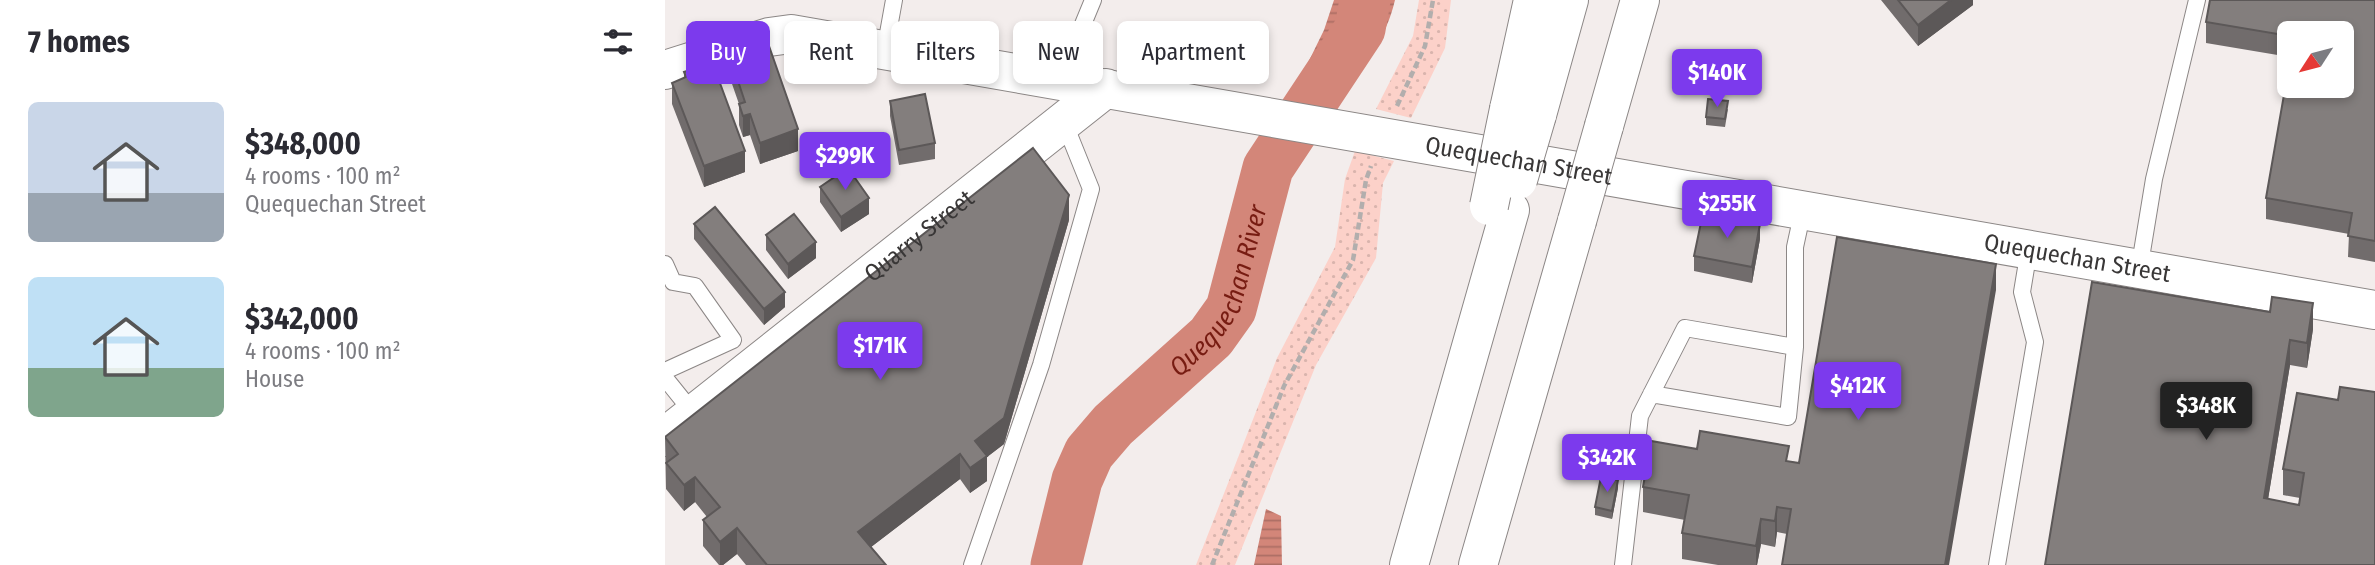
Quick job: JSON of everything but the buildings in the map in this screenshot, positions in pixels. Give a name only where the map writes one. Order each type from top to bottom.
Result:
[{"type":"main road","points":[[1523,112],[1532,0]]},
{"type":"main road","points":[[1409,565],[1435,471],[1523,112],[1569,0]]},
{"type":"main road","points":[[1478,565],[1640,0]]},
{"type":"main road","name":"Quequechan Street","points":[[665,70],[784,34],[1013,72]]},
{"type":"main road","name":"Quequechan Street","points":[[1083,84],[2375,310]]},
{"type":"main road","name":"Quarry Street","points":[[679,426],[1106,88]]},
{"type":"lane","points":[[885,50],[894,0]]},
{"type":"lane","points":[[1084,21],[1093,0]]},
{"type":"lane","points":[[2139,270],[2154,179],[2197,0]]},
{"type":"lane","points":[[972,565],[1041,365],[1091,189],[1063,121]]},
{"type":"lane","points":[[1651,394],[1788,417],[1795,347],[1795,247],[1803,210]]},
{"type":"lane","points":[[1997,565],[2035,342],[2022,292],[2029,250]]},
{"type":"lane","points":[[665,264],[669,284],[695,286],[733,340],[665,371]]},
{"type":"lane","points":[[1623,565],[1640,415],[1685,327],[1795,347]]},
{"type":"lane","points":[[665,378],[679,426]]},
{"type":"path","points":[[1212,565],[1284,386],[1353,260],[1366,180],[1425,46],[1433,0]]},
{"type":"shaded area","points":[[1334,0],[1395,0],[1387,26],[1375,47],[1343,87],[1303,73],[1324,30]]},
{"type":"shaded area","points":[[1419,0],[1451,0],[1445,48],[1411,118],[1376,109],[1413,36]]},
{"type":"shaded area","points":[[1355,151],[1394,161],[1383,183],[1376,258],[1316,365],[1235,565],[1196,565],[1277,358],[1335,247],[1345,179]]},
{"type":"shaded area","points":[[1266,509],[1281,516],[1282,565],[1254,565]]},
{"type":"waterway","name":"Quequechan River","points":[[1056,565],[1077,480],[1089,453],[1113,425],[1211,337],[1231,309],[1268,168],[1360,29],[1365,0]]}]
